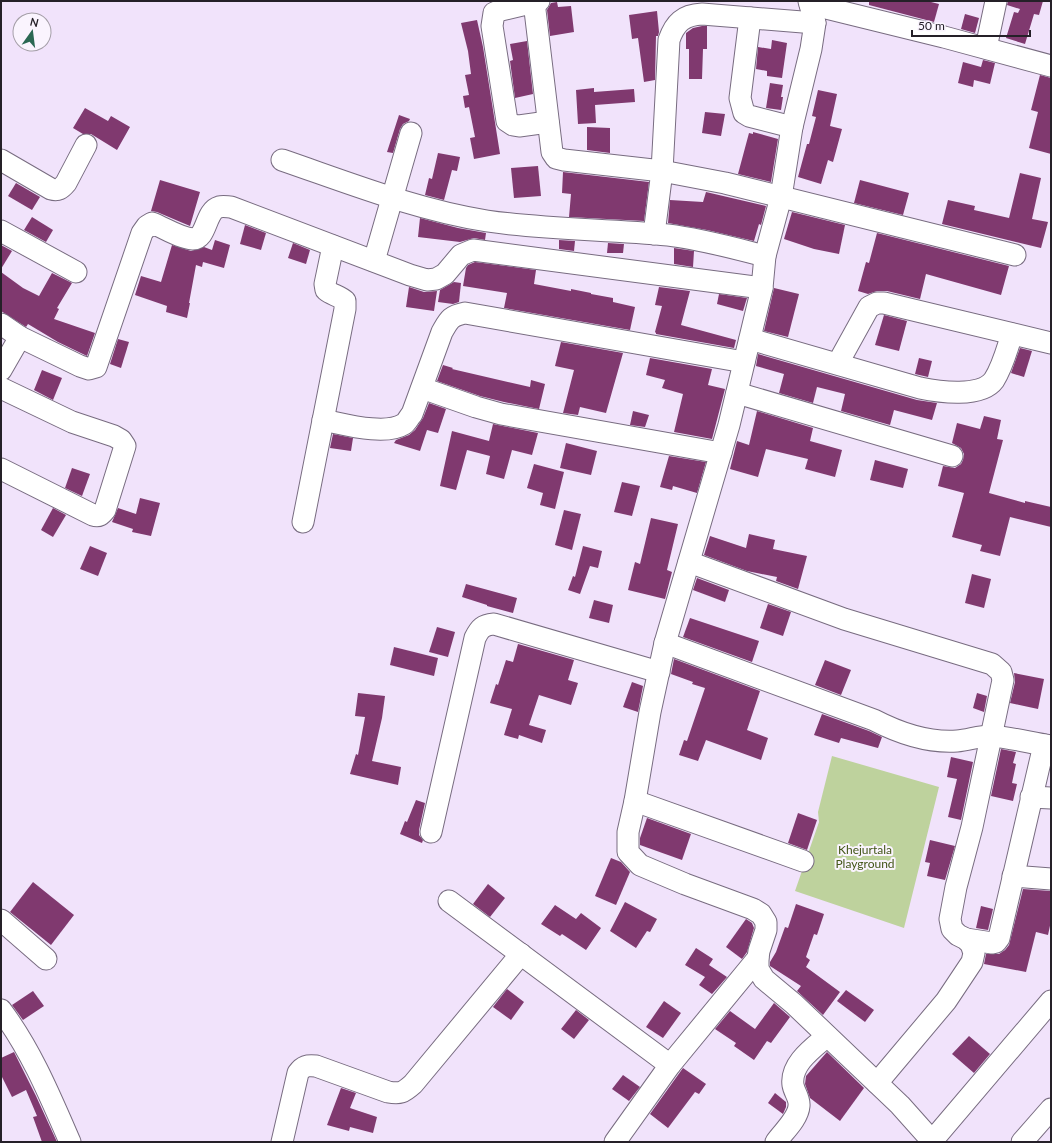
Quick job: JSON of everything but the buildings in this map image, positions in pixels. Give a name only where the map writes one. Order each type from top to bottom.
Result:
[{"type":"street","points":[[986,48],[996,1]]},
{"type":"street","points":[[548,122],[519,126],[513,125],[507,121],[492,26],[494,13],[536,2],[548,122],[552,152],[556,158],[662,171],[725,183],[1015,255]]},
{"type":"street","points":[[811,9],[811,49],[792,127],[781,197],[765,256],[762,288],[721,453],[665,643],[650,712],[635,801],[628,832],[628,852],[640,866],[753,909],[761,914],[766,922],[766,930],[759,951],[758,969],[764,978],[794,1004],[900,1105],[933,1142],[1051,1000]]},
{"type":"street","points":[[654,234],[662,171],[669,40],[672,31],[678,22],[691,14],[750,18],[811,9],[986,48],[1051,66]]},
{"type":"street","points":[[750,18],[740,98],[744,113],[749,116],[792,127]]},
{"type":"street","points":[[374,262],[411,133]]},
{"type":"street","points":[[1,160],[51,189],[56,190],[62,188],[66,183],[86,145]]},
{"type":"street","points":[[282,160],[392,198],[448,213],[487,221],[519,225],[654,234],[702,240],[765,256]]},
{"type":"street","points":[[1,324],[20,337],[80,366],[89,369],[96,366],[142,233],[147,226],[152,224],[185,238],[195,239],[200,236],[213,210],[220,207],[232,207],[374,262],[427,280],[436,279],[445,274],[461,255],[473,250],[762,288]]},
{"type":"street","points":[[1,231],[76,272]]},
{"type":"street","points":[[303,522],[345,309],[345,302],[341,298],[331,295],[326,290],[325,284],[333,246]]},
{"type":"street","points":[[838,363],[869,307],[884,303],[1051,343]]},
{"type":"street","points":[[323,420],[380,430],[392,429],[404,424],[412,414],[442,332],[448,320],[456,315],[465,313],[744,362]]},
{"type":"street","points":[[750,339],[931,390],[960,392],[978,390],[993,381],[1000,370],[1012,334]]},
{"type":"street","points":[[1,370],[20,337]]},
{"type":"street","points":[[1,388],[72,422],[114,436],[121,440],[125,446],[105,510],[101,515],[97,516],[50,495],[1,469]]},
{"type":"street","points":[[422,388],[501,414],[721,453]]},
{"type":"street","points":[[737,393],[952,456]]},
{"type":"street","points":[[665,643],[874,720],[895,731],[908,735],[933,740],[955,741],[992,736],[1047,745],[1041,798],[1013,876],[999,938],[996,942],[992,943],[966,939],[958,935],[952,929],[950,919],[956,887],[972,827],[981,780],[992,736],[1003,680],[1001,672],[992,664],[844,619],[689,562]]},
{"type":"street","points":[[431,832],[475,638],[479,628],[486,624],[494,624],[659,672]]},
{"type":"street","points":[[635,801],[803,861]]},
{"type":"street","points":[[1013,876],[1051,879]]},
{"type":"street","points":[[449,901],[670,1065]]},
{"type":"street","points":[[1,920],[46,959]]},
{"type":"street","points":[[877,1083],[946,1001],[966,972],[972,962],[974,953],[971,944],[966,939]]},
{"type":"street","points":[[282,1142],[298,1073],[302,1068],[308,1065],[316,1066],[388,1092],[404,1092],[413,1084],[521,954]]},
{"type":"street","points":[[615,1142],[670,1065],[758,958]]},
{"type":"street","points":[[1,1010],[26,1047],[43,1080],[70,1142]]},
{"type":"street","points":[[776,1142],[796,1115],[799,1106],[799,1099],[793,1086],[793,1076],[797,1066],[804,1057],[826,1036]]},
{"type":"street","points":[[1022,1142],[1051,1109]]},
{"type":"green space","name":"Khejurtala Playground","points":[[832,756],[939,787],[904,928],[795,891],[819,822],[818,812]]}]
